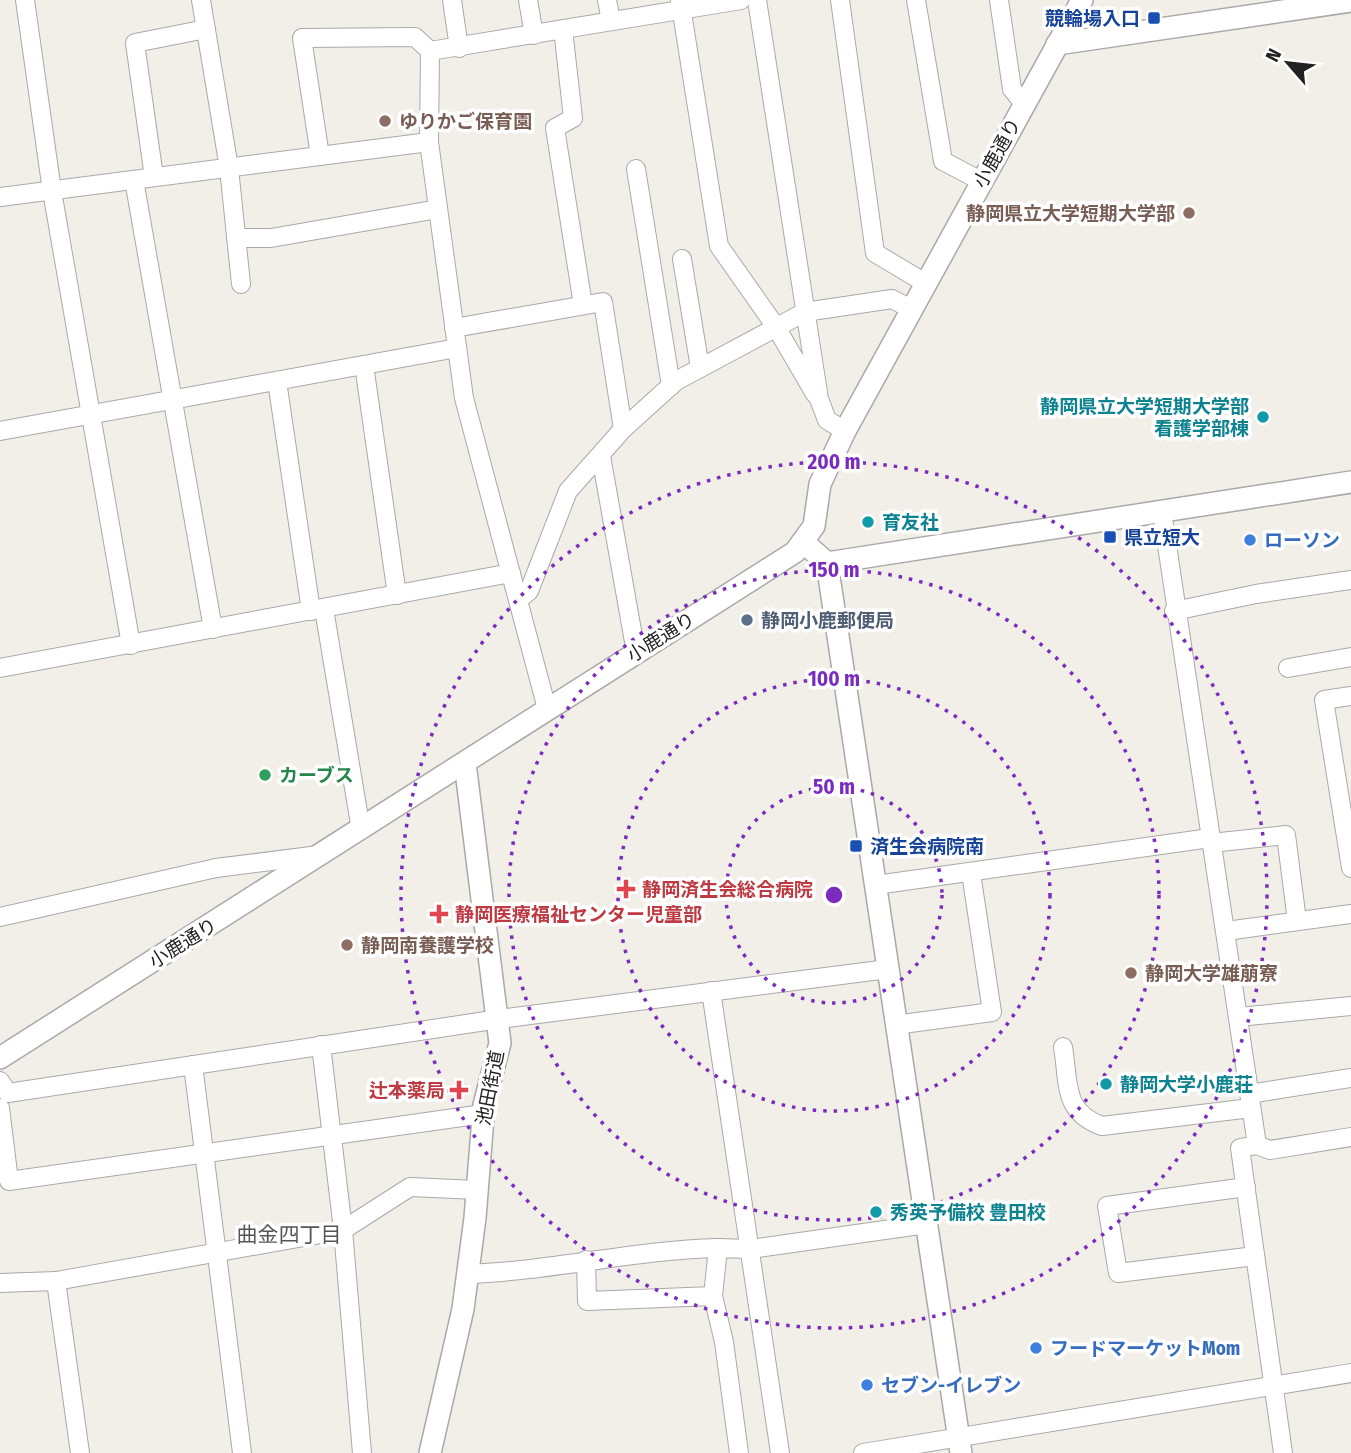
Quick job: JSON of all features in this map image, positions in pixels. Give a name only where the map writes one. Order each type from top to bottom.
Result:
[{"type":"street","points":[[25,0],[52,191],[93,414],[131,645]]},
{"type":"street","points":[[201,0],[229,168],[241,284]]},
{"type":"street","points":[[452,0],[459,48]]},
{"type":"street","points":[[528,0],[534,35]]},
{"type":"street","points":[[607,0],[611,21]]},
{"type":"street","points":[[430,51],[611,21],[680,5],[741,0]]},
{"type":"street","points":[[757,0],[819,399]]},
{"type":"street","points":[[840,0],[875,253],[927,284]]},
{"type":"street","points":[[916,0],[943,161],[981,181]]},
{"type":"street","points":[[999,0],[1012,89],[1024,104]]},
{"type":"street","name":"小鹿通り","points":[[0,1058],[784,559],[803,542],[814,526],[820,484],[845,431],[1082,0]]},
{"type":"street","points":[[1057,44],[1351,1]]},
{"type":"street","points":[[680,5],[719,246],[776,327],[819,399],[827,420],[845,431]]},
{"type":"street","points":[[154,177],[135,43],[206,29]]},
{"type":"street","points":[[563,29],[573,118],[555,128],[583,304]]},
{"type":"street","points":[[320,156],[302,38],[415,37],[430,51],[429,142],[464,398],[547,709]]},
{"type":"street","points":[[0,198],[429,142]]},
{"type":"street","points":[[636,169],[671,386]]},
{"type":"street","points":[[134,180],[175,400],[213,629]]},
{"type":"street","points":[[236,238],[271,238],[438,209]]},
{"type":"street","points":[[682,260],[700,368]]},
{"type":"street","points":[[518,600],[529,590],[568,492],[623,429],[671,386],[805,312],[892,299],[913,310]]},
{"type":"street","points":[[454,328],[603,302],[623,429]]},
{"type":"street","points":[[0,431],[457,348]]},
{"type":"street","points":[[365,365],[397,595]]},
{"type":"street","points":[[277,382],[360,830]]},
{"type":"street","points":[[601,456],[636,653]]},
{"type":"street","points":[[827,563],[1351,482]]},
{"type":"street","points":[[1162,512],[1174,611],[1226,930],[1257,1145]]},
{"type":"street","points":[[803,542],[827,563],[960,1445]]},
{"type":"street","points":[[0,666],[131,645],[511,573]]},
{"type":"street","points":[[1174,611],[1256,594],[1351,580]]},
{"type":"street","points":[[1288,668],[1351,657]]},
{"type":"street","points":[[1350,856],[1344,785],[1324,700],[1351,696]]},
{"type":"street","name":"池田街道","points":[[430,1453],[463,1309],[483,1114],[500,1043],[465,762]]},
{"type":"street","points":[[876,885],[1211,841],[1286,835],[1297,921]]},
{"type":"street","points":[[0,917],[216,868],[322,855]]},
{"type":"street","points":[[895,1025],[992,1012],[971,873]]},
{"type":"street","points":[[1226,930],[1351,914]]},
{"type":"street","points":[[483,1114],[9,1181],[2,1095],[499,1019],[888,969]]},
{"type":"street","points":[[711,991],[780,1453]]},
{"type":"street","points":[[1238,1017],[1351,1006]]},
{"type":"street","points":[[321,1045],[343,1230],[362,1453]]},
{"type":"street","points":[[1063,1047],[1073,1108],[1085,1120],[1102,1126],[1250,1101],[1351,1078]]},
{"type":"street","points":[[192,1065],[242,1453]]},
{"type":"street","points":[[1283,1453],[1240,1148],[1257,1145],[1270,1150],[1351,1137]]},
{"type":"street","points":[[0,1283],[56,1281],[343,1230],[410,1187],[477,1190]]},
{"type":"street","points":[[1246,1187],[1107,1206],[1118,1273],[1255,1256]]},
{"type":"street","points":[[467,1274],[526,1272],[586,1260],[718,1248],[751,1249],[927,1224]]},
{"type":"street","points":[[718,1248],[713,1296],[724,1342],[739,1453]]},
{"type":"street","points":[[586,1260],[587,1301],[713,1296]]},
{"type":"street","points":[[56,1281],[80,1453]]},
{"type":"street","points":[[863,1453],[960,1445],[1351,1373]]},
{"type":"place","name":"競輪場入口","points":[[1154,18]]},
{"type":"place","name":"ゆりかご保育園","points":[[385,121]]},
{"type":"place","name":"静岡県立大学短期大学部","points":[[1189,213]]},
{"type":"place","name":"静岡県立大学短期大学部 看護学部棟","points":[[1263,417]]},
{"type":"place","name":"育友社","points":[[868,522]]},
{"type":"place","name":"県立短大","points":[[1110,537]]},
{"type":"place","name":"ローソン","points":[[1250,540]]},
{"type":"place","name":"静岡小鹿郵便局","points":[[747,620]]},
{"type":"place","name":"カーブス","points":[[265,775]]},
{"type":"place","name":"済生会病院南","points":[[856,846]]},
{"type":"place","name":"静岡済生会総合病院","points":[[626,889]]},
{"type":"place","name":"静岡医療福祉センター児童部","points":[[439,914]]},
{"type":"place","name":"静岡南養護学校","points":[[347,945]]},
{"type":"place","name":"静岡大学雄萠寮","points":[[1131,973]]},
{"type":"place","name":"静岡大学小鹿荘","points":[[1106,1084]]},
{"type":"place","name":"辻本薬局","points":[[459,1090]]},
{"type":"place","name":"秀英予備校 豊田校","points":[[876,1212]]},
{"type":"place","name":"フードマーケットMom","points":[[1036,1348]]},
{"type":"place","name":"セブン-イレブン","points":[[867,1385]]},
{"type":"district","name":"曲金四丁目","points":[[289,1235]]}]
